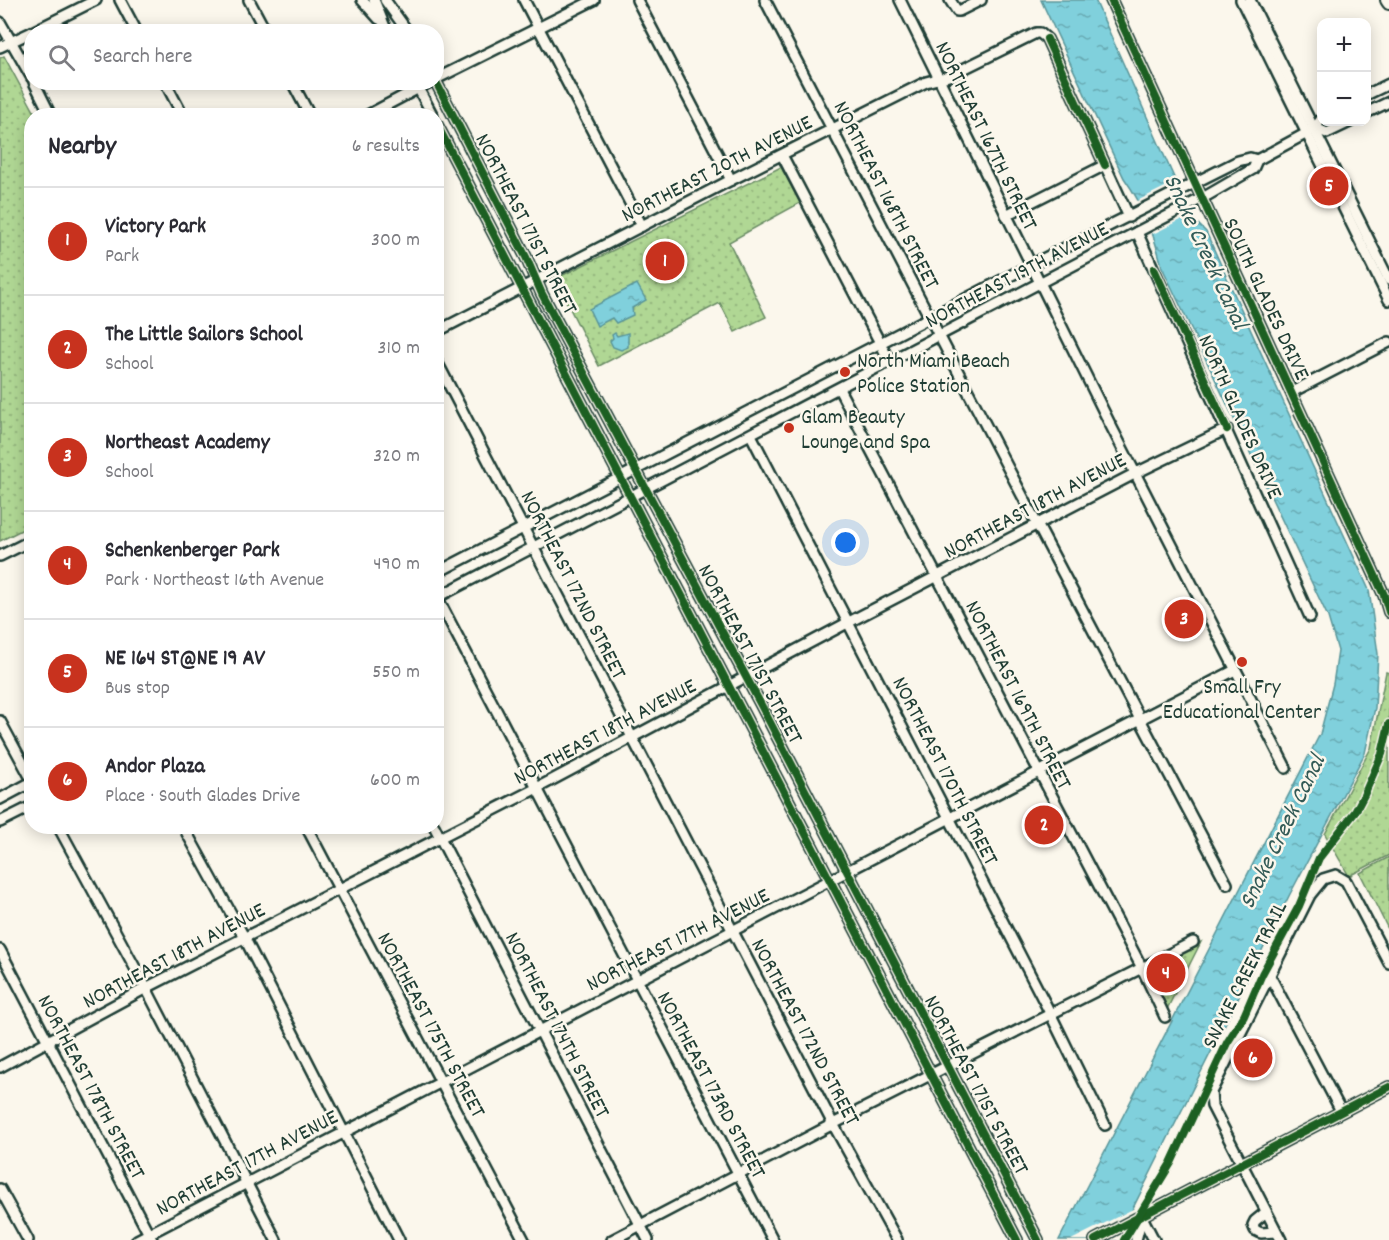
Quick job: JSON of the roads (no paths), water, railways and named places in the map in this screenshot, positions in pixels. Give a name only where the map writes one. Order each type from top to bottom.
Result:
[{"type":"street","points":[[48,24],[96,0]]},
{"type":"street","points":[[120,0],[133,24]]},
{"type":"street","points":[[249,0],[262,24]]},
{"type":"street","points":[[362,0],[382,24]]},
{"type":"street","points":[[374,0],[384,24]]},
{"type":"street","points":[[524,0],[642,226]]},
{"type":"street","points":[[444,77],[594,0]]},
{"type":"street","points":[[637,0],[731,180]]},
{"type":"street","name":"NORTHEAST 168TH STREET","points":[[765,0],[1227,884]]},
{"type":"street","name":"NORTHEAST 167TH STREET","points":[[900,0],[1040,284],[1286,768]]},
{"type":"street","points":[[951,0],[959,11],[981,0]]},
{"type":"street","name":"SOUTH GLADES DRIVE","points":[[1111,0],[1387,594],[1389,612]]},
{"type":"street","points":[[1241,0],[1282,73],[1389,280]]},
{"type":"street","points":[[1250,0],[1282,73]]},
{"type":"street","points":[[387,2],[402,24]]},
{"type":"street","points":[[0,22],[24,63]]},
{"type":"street","name":"NORTHEAST 20TH AVENUE","points":[[444,328],[926,82],[949,76],[1032,34],[1041,33],[1047,39],[1105,165]]},
{"type":"street","points":[[0,47],[24,36]]},
{"type":"street","points":[[1371,93],[1389,84]]},
{"type":"street","points":[[38,90],[47,108]]},
{"type":"street","points":[[169,90],[179,108]]},
{"type":"street","points":[[296,90],[306,108]]},
{"type":"street","points":[[380,108],[410,90]]},
{"type":"street","points":[[419,90],[429,108]]},
{"type":"street","name":"NORTHEAST 171ST STREET","points":[[441,90],[635,471],[848,872],[1037,1239]]},
{"type":"street","points":[[1371,111],[1389,102]]},
{"type":"street","name":"NORTHEAST 19TH AVENUE","points":[[444,593],[1202,198],[1253,169],[1257,160],[1311,131],[1317,124]]},
{"type":"street","name":"NORTHEAST 19TH AVENUE","points":[[1311,131],[1327,133],[1342,126]]},
{"type":"street","points":[[1311,131],[1389,300]]},
{"type":"street","name":"NORTHEAST 171ST STREET","points":[[444,138],[1017,1240]]},
{"type":"street","points":[[782,155],[890,362]]},
{"type":"street","name":"NORTHEAST 19TH AVENUE","points":[[444,569],[1031,265],[1238,161],[1250,158],[1257,160]]},
{"type":"street","points":[[1006,215],[1105,165],[1129,217]]},
{"type":"street","name":"NORTH GLADES DRIVE","points":[[1137,232],[1310,617]]},
{"type":"street","points":[[1292,392],[1389,342]]},
{"type":"street","name":"NORTHEAST 172ND STREET","points":[[444,375],[833,1124],[897,1240]]},
{"type":"street","name":"NORTHEAST 169TH STREET","points":[[839,389],[1142,968],[1165,1017]]},
{"type":"street","points":[[780,396],[789,415]]},
{"type":"street","name":"NORTHEAST 18TH AVENUE","points":[[0,1067],[146,988],[537,788],[1037,524],[1227,429]]},
{"type":"street","name":"NORTHEAST 170TH STREET","points":[[751,435],[950,818],[1105,1125]]},
{"type":"street","points":[[666,455],[675,473]]},
{"type":"street","points":[[0,556],[24,546]]},
{"type":"street","points":[[664,561],[679,553]]},
{"type":"street","name":"NORTHEAST 173RD STREET","points":[[444,610],[773,1240]]},
{"type":"street","points":[[704,638],[720,629]]},
{"type":"street","name":"NORTHEAST 17TH AVENUE","points":[[137,1240],[150,1237],[343,1132],[442,1083],[1235,670]]},
{"type":"street","points":[[0,721],[24,766]]},
{"type":"street","points":[[0,799],[24,786]]},
{"type":"street","points":[[0,822],[24,810]]},
{"type":"street","points":[[62,834],[146,988],[276,1240]]},
{"type":"street","points":[[187,834],[244,937],[399,1240]]},
{"type":"street","name":"NORTHEAST 175TH STREET","points":[[310,834],[524,1240]]},
{"type":"street","name":"NORTHEAST 174TH STREET","points":[[438,834],[648,1240]]},
{"type":"street","points":[[1278,1236],[1210,1098],[1211,1092],[1310,895],[1323,879],[1336,875],[1346,881],[1389,963]]},
{"type":"street","points":[[612,1240],[833,1124],[1193,942]]},
{"type":"street","name":"NORTHEAST 178TH STREET","points":[[0,950],[150,1237]]},
{"type":"street","points":[[1270,976],[1341,1112]]},
{"type":"street","points":[[1095,1240],[1389,1087]]},
{"type":"street","points":[[0,1189],[28,1240]]},
{"type":"street","points":[[1266,1212],[1253,1226],[1261,1233],[1278,1236]]},
{"type":"street","points":[[1136,1240],[1139,1233],[1138,1219]]},
{"type":"street","points":[[1138,1219],[1154,1240]]},
{"type":"water","name":"Snake Creek Canal","points":[[1041,0],[1095,0],[1192,218],[1206,232],[1369,590],[1378,654],[1375,708],[1365,753],[1290,894],[1117,1240],[1059,1240],[1320,734],[1333,684],[1338,651],[1328,617],[1162,267],[1143,210],[1124,178]]},
{"type":"water","points":[[637,284],[646,300],[632,308],[633,315],[616,323],[612,318],[597,326],[589,309]]},
{"type":"water","points":[[615,333],[617,336],[628,333],[628,347],[621,350],[613,347],[610,341]]},
{"type":"place","name":"NE 164 ST@NE 19 AV","points":[[1329,186]]},
{"type":"place","name":"Victory Park","points":[[665,261]]},
{"type":"place","name":"North Miami Beach Police Station","points":[[845,372]]},
{"type":"place","name":"Glam Beauty Lounge and Spa","points":[[789,428]]},
{"type":"place","name":"Northeast Academy","points":[[1184,619]]},
{"type":"place","name":"Small Fry Educational Center","points":[[1242,662]]},
{"type":"place","name":"The Little Sailors School","points":[[1044,825]]},
{"type":"place","name":"Schenkenberger Park","points":[[1166,973]]},
{"type":"place","name":"Andor Plaza","points":[[1253,1058]]}]
